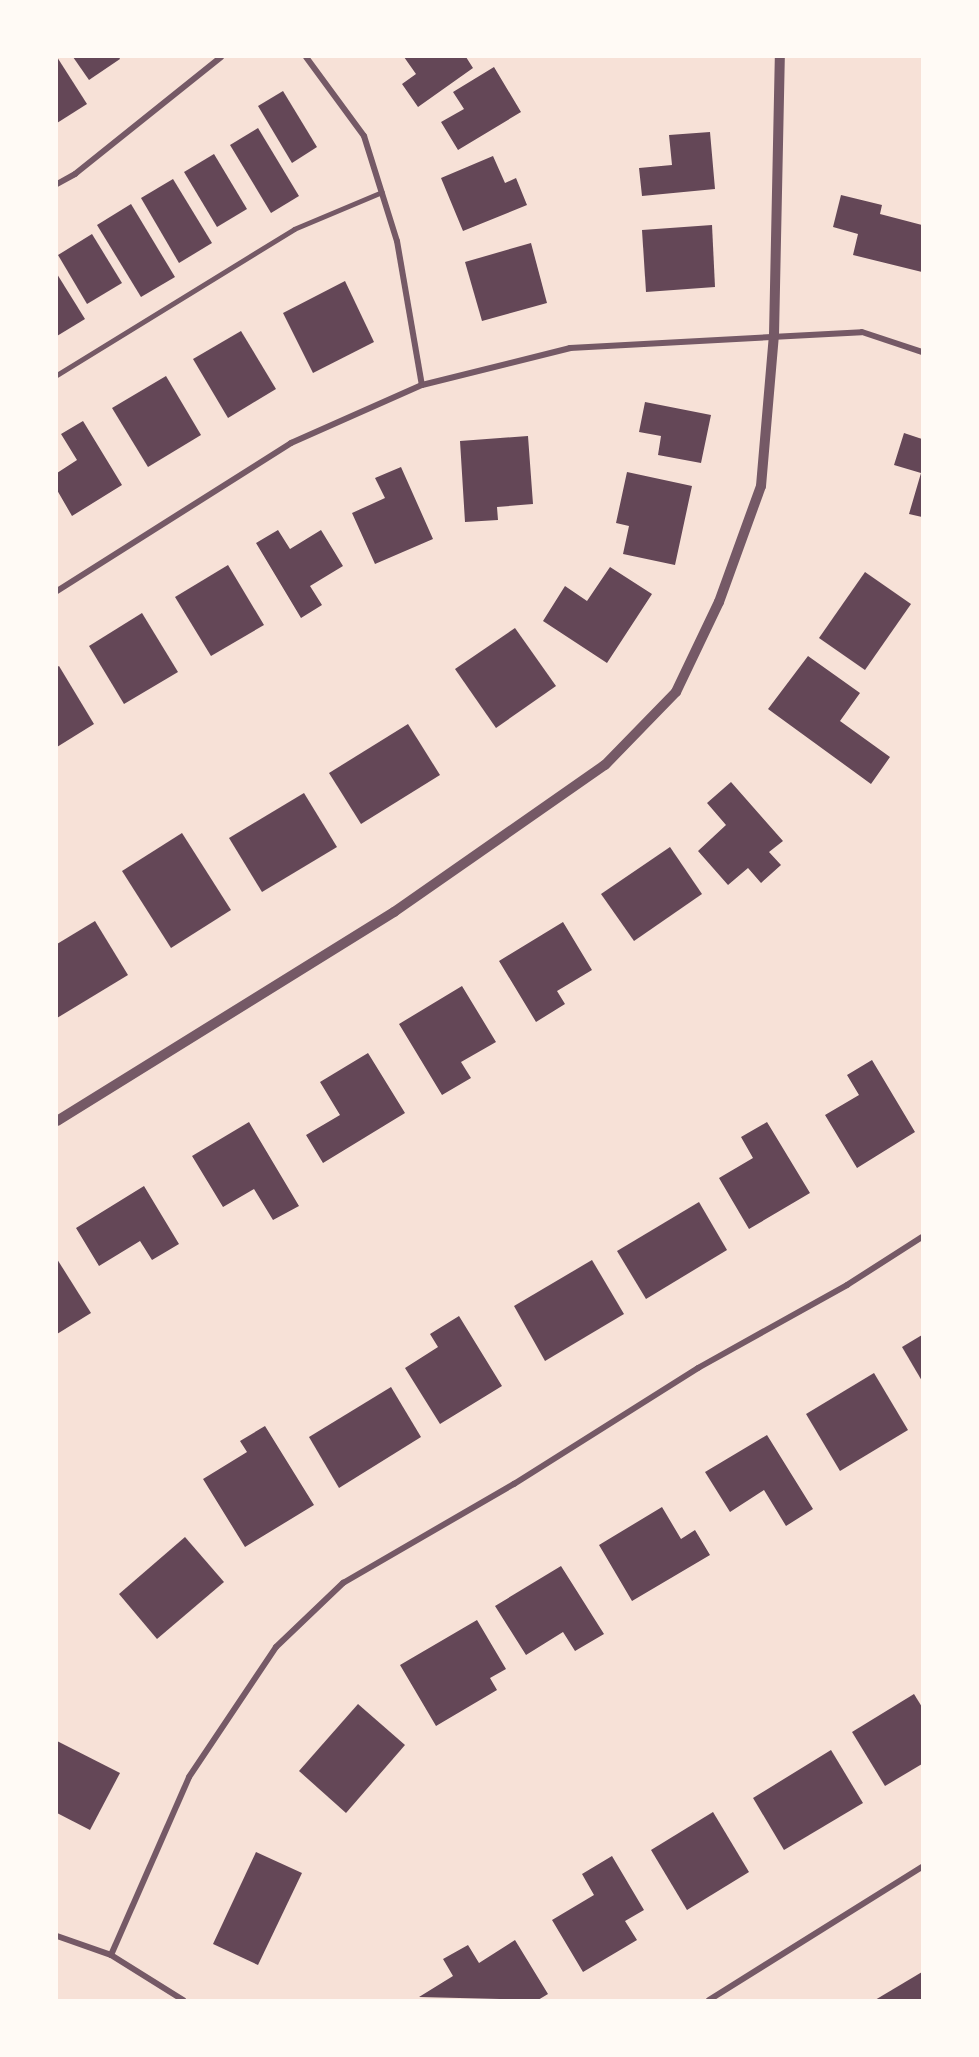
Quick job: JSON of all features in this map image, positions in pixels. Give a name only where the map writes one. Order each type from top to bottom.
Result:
[{"type":"street","points":[[57,184],[75,174],[221,57]]},
{"type":"street","points":[[306,57],[364,136],[397,241],[422,385]]},
{"type":"street","points":[[57,1121],[404,906],[604,765],[676,692],[719,602],[761,486],[774,336],[780,57]]},
{"type":"street","points":[[57,591],[291,443],[422,385],[570,348],[862,332],[922,352]]},
{"type":"street","points":[[111,1956],[189,1777],[276,1647],[343,1583],[514,1484],[698,1368],[848,1285],[922,1237]]},
{"type":"street","points":[[709,2000],[922,1867]]},
{"type":"street","points":[[57,1936],[111,1956],[183,2000]]},
{"type":"lane","points":[[57,375],[294,228],[382,192]]},
{"type":"building","points":[[57,57],[87,104],[57,123]]},
{"type":"building","points":[[73,57],[119,57],[120,59],[89,80]]},
{"type":"building","points":[[404,57],[466,57],[473,68],[418,107],[402,84],[416,74]]},
{"type":"building","points":[[494,67],[521,112],[458,150],[441,122],[464,109],[453,92]]},
{"type":"building","points":[[283,91],[317,147],[292,163],[258,106]]},
{"type":"building","points":[[258,128],[299,196],[271,213],[230,145]]},
{"type":"building","points":[[710,132],[715,189],[642,196],[639,168],[672,165],[669,135]]},
{"type":"building","points":[[214,154],[247,209],[217,227],[184,172]]},
{"type":"building","points":[[493,156],[505,183],[516,178],[527,205],[463,231],[441,178]]},
{"type":"building","points":[[173,179],[212,243],[179,263],[141,198]]},
{"type":"building","points":[[841,195],[882,205],[880,214],[922,225],[922,272],[853,255],[858,234],[833,227]]},
{"type":"building","points":[[131,204],[175,277],[141,297],[97,225]]},
{"type":"building","points":[[712,225],[715,287],[646,292],[642,230]]},
{"type":"building","points":[[92,234],[122,283],[87,304],[58,255]]},
{"type":"building","points":[[531,243],[547,303],[482,321],[465,262]]},
{"type":"building","points":[[57,274],[85,319],[57,336]]},
{"type":"building","points":[[345,281],[374,342],[313,373],[283,313]]},
{"type":"building","points":[[241,331],[276,389],[228,418],[193,359]]},
{"type":"building","points":[[166,376],[201,435],[148,467],[112,408]]},
{"type":"building","points":[[645,402],[711,415],[701,463],[658,455],[661,436],[639,432]]},
{"type":"building","points":[[83,421],[122,485],[72,516],[57,490],[57,473],[77,460],[61,434]]},
{"type":"building","points":[[904,433],[922,439],[922,517],[909,514],[921,473],[894,465]]},
{"type":"building","points":[[528,436],[533,504],[497,507],[498,520],[465,522],[460,441]]},
{"type":"building","points":[[401,467],[433,539],[375,564],[352,513],[385,498],[375,478]]},
{"type":"building","points":[[627,472],[692,486],[675,565],[623,554],[629,526],[616,523]]},
{"type":"building","points":[[278,530],[290,549],[321,530],[343,566],[310,586],[322,605],[301,618],[256,543]]},
{"type":"building","points":[[228,565],[264,625],[211,656],[175,597]]},
{"type":"building","points":[[610,567],[652,594],[607,663],[543,621],[565,586],[587,601]]},
{"type":"building","points":[[865,572],[911,604],[865,670],[819,638]]},
{"type":"building","points":[[142,613],[178,672],[124,704],[89,646]]},
{"type":"building","points":[[515,628],[556,686],[496,728],[455,669]]},
{"type":"building","points":[[808,656],[860,693],[840,721],[890,757],[871,784],[768,709]]},
{"type":"building","points":[[59,666],[94,724],[57,747],[57,667]]},
{"type":"building","points":[[408,724],[440,775],[361,824],[329,773]]},
{"type":"building","points":[[731,782],[783,841],[769,852],[781,865],[761,883],[748,868],[728,885],[698,851],[726,825],[707,803]]},
{"type":"building","points":[[304,793],[337,847],[262,892],[229,838]]},
{"type":"building","points":[[182,833],[231,910],[171,948],[122,871]]},
{"type":"building","points":[[670,847],[702,894],[634,941],[601,894]]},
{"type":"building","points":[[95,921],[128,975],[57,1018],[57,944]]},
{"type":"building","points":[[563,922],[592,970],[557,991],[565,1004],[536,1022],[499,961]]},
{"type":"building","points":[[462,986],[496,1042],[461,1062],[471,1078],[442,1095],[399,1024]]},
{"type":"building","points":[[368,1053],[405,1113],[323,1163],[306,1135],[340,1115],[320,1082]]},
{"type":"building","points":[[872,1060],[915,1132],[857,1168],[825,1115],[859,1095],[847,1075]]},
{"type":"building","points":[[249,1122],[299,1206],[273,1220],[254,1189],[223,1207],[192,1156]]},
{"type":"building","points":[[767,1122],[810,1193],[749,1229],[719,1178],[753,1158],[741,1137]]},
{"type":"building","points":[[144,1186],[179,1244],[152,1260],[140,1241],[99,1266],[76,1228]]},
{"type":"building","points":[[699,1202],[727,1250],[646,1299],[617,1251]]},
{"type":"building","points":[[57,1259],[91,1313],[57,1334]]},
{"type":"building","points":[[592,1260],[624,1314],[545,1361],[514,1306]]},
{"type":"building","points":[[459,1316],[502,1386],[440,1424],[405,1368],[438,1347],[430,1334]]},
{"type":"building","points":[[922,1335],[922,1381],[902,1347]]},
{"type":"building","points":[[874,1373],[908,1430],[840,1471],[806,1414]]},
{"type":"building","points":[[391,1387],[421,1437],[339,1488],[309,1437]]},
{"type":"building","points":[[265,1426],[314,1505],[245,1547],[203,1479],[247,1452],[240,1441]]},
{"type":"building","points":[[767,1435],[813,1509],[786,1526],[764,1490],[730,1512],[705,1472]]},
{"type":"building","points":[[662,1507],[681,1539],[695,1530],[710,1555],[632,1601],[599,1545]]},
{"type":"building","points":[[185,1537],[224,1582],[157,1639],[119,1594]]},
{"type":"building","points":[[561,1566],[604,1634],[575,1651],[563,1632],[526,1655],[495,1606]]},
{"type":"building","points":[[477,1620],[506,1669],[490,1678],[497,1690],[436,1726],[400,1665]]},
{"type":"building","points":[[914,1694],[922,1707],[922,1764],[885,1786],[852,1732]]},
{"type":"building","points":[[358,1704],[405,1745],[346,1813],[299,1771]]},
{"type":"building","points":[[57,1741],[120,1773],[90,1830],[57,1813]]},
{"type":"building","points":[[831,1750],[863,1803],[784,1850],[753,1798]]},
{"type":"building","points":[[713,1812],[749,1872],[687,1910],[651,1850]]},
{"type":"building","points":[[256,1852],[302,1873],[258,1965],[213,1944]]},
{"type":"building","points":[[612,1856],[644,1910],[625,1921],[637,1940],[583,1972],[552,1920],[594,1895],[582,1874]]},
{"type":"building","points":[[515,1940],[548,1994],[538,2000],[419,1997],[453,1976],[443,1959],[468,1945],[479,1963]]},
{"type":"building","points":[[922,1972],[922,2000],[875,2000]]}]
